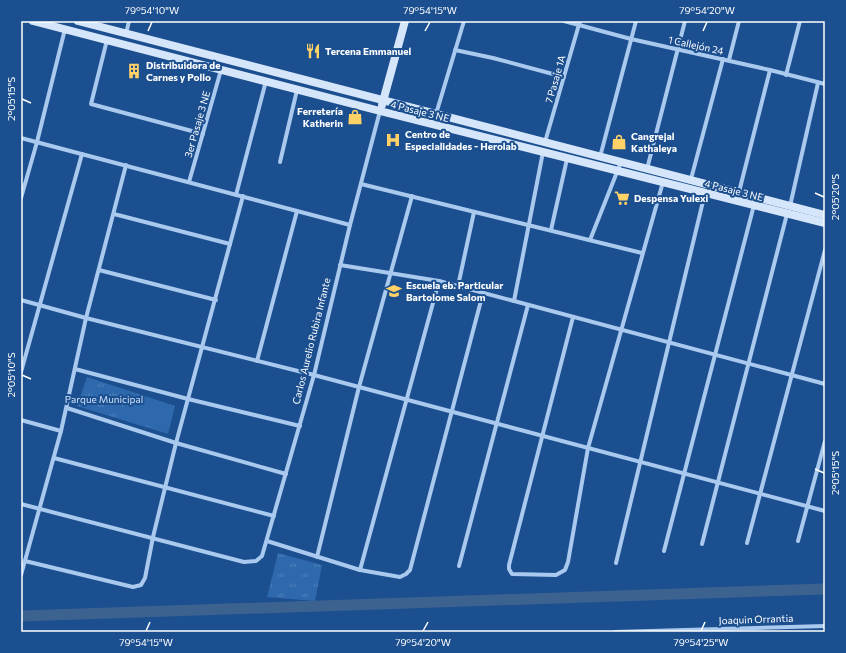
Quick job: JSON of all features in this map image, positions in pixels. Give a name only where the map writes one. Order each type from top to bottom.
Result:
[{"type":"street","name":"4 Pasaje 3 NE","points":[[33,21],[567,159],[617,170],[705,193],[754,205],[825,215]]},
{"type":"street","name":"4 Pasaje 3 NE","points":[[78,21],[647,169],[691,179],[739,192],[825,223]]},
{"type":"street","points":[[126,34],[129,21]]},
{"type":"street","points":[[380,111],[405,21]]},
{"type":"street","points":[[436,114],[464,21]]},
{"type":"street","name":"1 Callejón 24","points":[[564,21],[580,23],[631,39],[729,60],[825,84]]},
{"type":"street","points":[[600,156],[636,21]]},
{"type":"street","points":[[647,169],[685,21]]},
{"type":"street","points":[[729,60],[740,21]]},
{"type":"street","points":[[786,75],[800,21]]},
{"type":"street","name":"7 Pasaje 1A","points":[[545,142],[580,23]]},
{"type":"street","points":[[21,198],[37,142],[65,29]]},
{"type":"street","points":[[107,40],[91,104],[203,134]]},
{"type":"street","points":[[455,50],[501,60],[564,77]]},
{"type":"street","points":[[691,179],[723,59]]},
{"type":"street","name":"3er Pasaje 3 NE","points":[[189,182],[221,70]]},
{"type":"street","points":[[739,192],[770,70]]},
{"type":"street","points":[[236,195],[266,81]]},
{"type":"street","points":[[702,544],[788,210],[818,82]]},
{"type":"street","points":[[280,162],[297,89]]},
{"type":"street","name":"Carlos Aurelio Rubira Infante","points":[[153,537],[244,562],[256,561],[262,556],[314,375],[350,225],[380,111]]},
{"type":"street","points":[[21,138],[350,225]]},
{"type":"street","points":[[514,301],[543,152]]},
{"type":"street","points":[[21,372],[82,154]]},
{"type":"street","points":[[551,230],[567,159]]},
{"type":"street","points":[[590,240],[621,162]]},
{"type":"street","points":[[21,575],[67,408],[86,318],[126,165]]},
{"type":"street","points":[[573,317],[509,565],[509,569],[512,574],[556,575],[565,570],[568,562],[588,448],[663,182]]},
{"type":"street","points":[[361,184],[551,230],[642,254]]},
{"type":"street","points":[[616,563],[639,462],[705,193]]},
{"type":"street","points":[[25,561],[133,587],[141,585],[144,578],[176,443],[243,196]]},
{"type":"street","points":[[317,557],[359,387],[412,196]]},
{"type":"street","points":[[664,551],[754,205]]},
{"type":"street","points":[[257,361],[297,210]]},
{"type":"street","points":[[458,286],[474,212]]},
{"type":"street","points":[[114,214],[230,244]]},
{"type":"street","points":[[747,543],[825,250]]},
{"type":"street","points":[[340,265],[439,281],[825,384]]},
{"type":"street","points":[[99,270],[216,300]]},
{"type":"street","points":[[360,570],[439,281]]},
{"type":"street","points":[[267,541],[360,570],[400,577],[410,570],[483,293]]},
{"type":"street","points":[[21,300],[86,318],[314,375],[825,511]]},
{"type":"street","points":[[459,566],[528,305]]},
{"type":"street","points":[[75,369],[188,399],[300,426]]},
{"type":"street","points":[[67,408],[176,443],[286,474]]},
{"type":"street","points":[[21,420],[61,431]]},
{"type":"street","points":[[798,541],[825,441]]},
{"type":"street","points":[[54,458],[274,516]]},
{"type":"street","points":[[21,504],[153,537]]},
{"type":"street","name":"Joaquin Orrantia","points":[[615,632],[825,626]]},
{"type":"green space","name":"Parque Municipal","points":[[87,377],[175,406],[168,434],[77,406]]},
{"type":"green space","points":[[128,392],[173,406],[166,431],[121,417]]},
{"type":"green space","points":[[278,553],[322,565],[315,601],[267,597]]},
{"type":"waterway","points":[[21,616],[825,589]]},
{"type":"place","name":"Tercena Emmanuel","points":[[313,51]]},
{"type":"place","name":"Distribuidora de Carnes y Pollo","points":[[134,71]]},
{"type":"place","name":"Ferretería Katherin","points":[[355,117]]},
{"type":"place","name":"Centro de Especialidades - Herolab","points":[[393,140]]},
{"type":"place","name":"Cangrejal Kathaleya","points":[[619,142]]},
{"type":"place","name":"Despensa Yulexi","points":[[622,198]]},
{"type":"place","name":"Escuela eb. Particular Bartolome Salom","points":[[394,291]]}]
